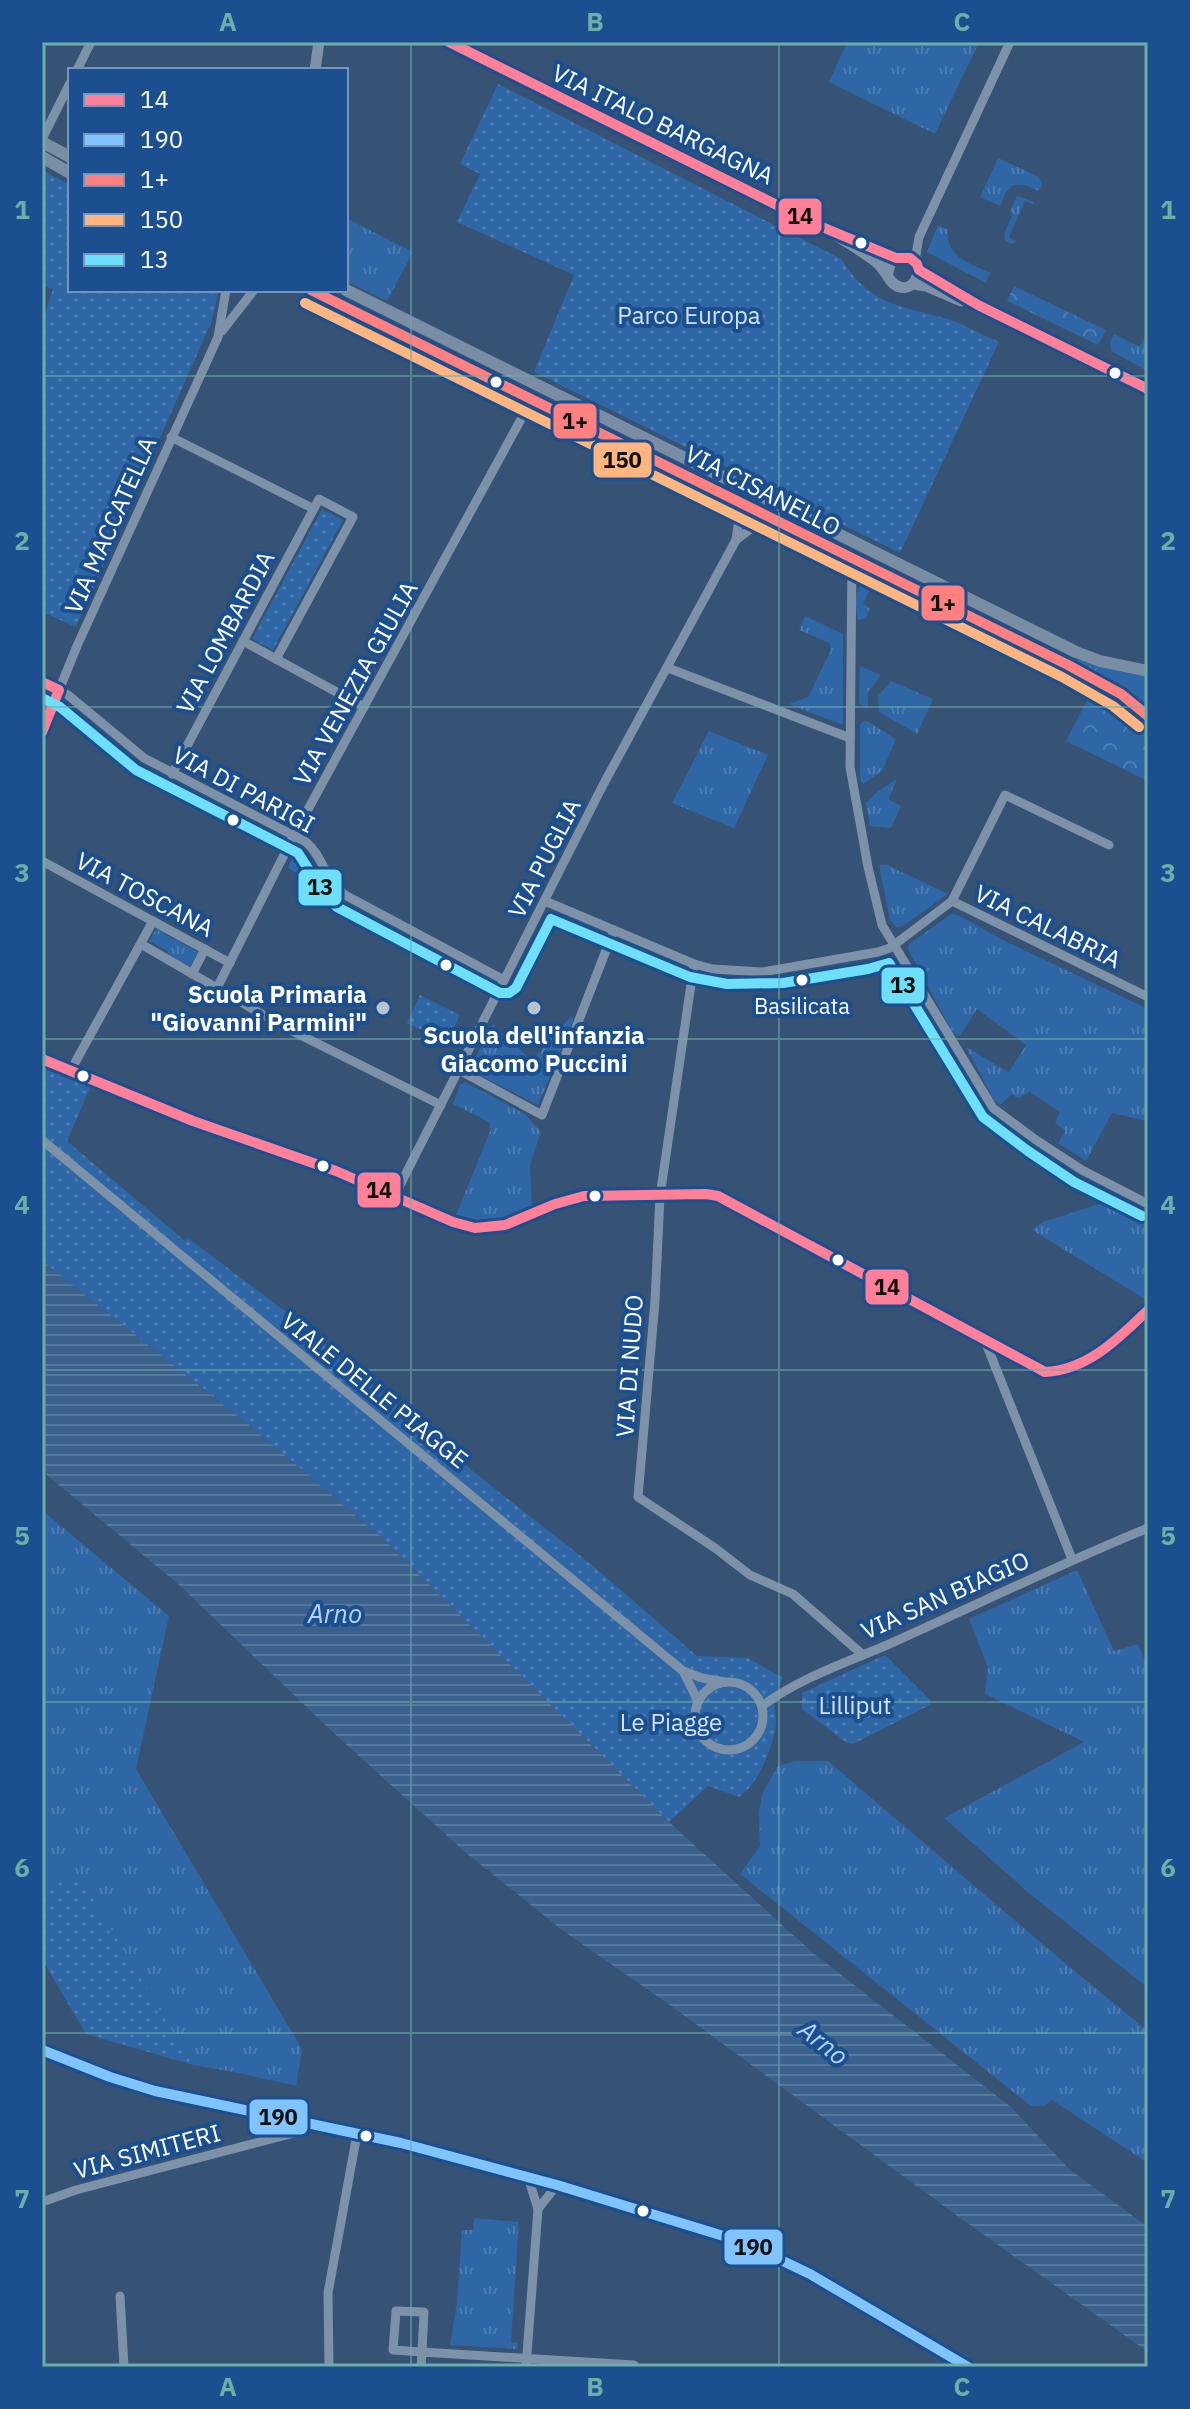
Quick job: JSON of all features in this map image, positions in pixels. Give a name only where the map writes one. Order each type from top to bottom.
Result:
[{"type":"main road","points":[[42,140],[68,156]]},
{"type":"main road","points":[[42,157],[68,172]]},
{"type":"main road","name":"VIA CISANELLO","points":[[348,291],[1076,652],[1112,664],[1148,671]]},
{"type":"main road","name":"VIA CISANELLO","points":[[315,292],[1087,675],[1121,694],[1148,716]]},
{"type":"main road","points":[[42,2050],[155,2091],[401,2143],[557,2185],[743,2242],[810,2274],[968,2367]]},
{"type":"street","points":[[78,68],[91,42]]},
{"type":"street","points":[[315,68],[319,42]]},
{"type":"street","name":"VIA ITALO BARGAGNA","points":[[449,42],[470,47],[815,224],[888,272]]},
{"type":"street","points":[[913,284],[917,278],[919,237],[1010,42]]},
{"type":"street","points":[[42,140],[68,87]]},
{"type":"street","name":"VIA ITALO BARGAGNA","points":[[815,224],[898,257]]},
{"type":"street","points":[[919,237],[889,265],[890,280],[898,286],[913,284],[978,305]]},
{"type":"street","points":[[898,257],[908,257],[978,305],[1148,389]]},
{"type":"street","name":"VIA MACCATELLA","points":[[218,337],[226,292]]},
{"type":"street","name":"VIA MACCATELLA","points":[[42,732],[218,337],[252,292]]},
{"type":"street","name":"VIA VENEZIA GIULIA","points":[[217,988],[294,835],[532,399]]},
{"type":"street","points":[[171,437],[314,509],[319,499],[353,517],[276,659]]},
{"type":"street","points":[[734,499],[739,517],[736,540]]},
{"type":"street","name":"VIA LOMBARDIA","points":[[172,774],[314,509]]},
{"type":"street","points":[[736,540],[752,528],[781,523]]},
{"type":"street","name":"VIA PUGLIA","points":[[394,1197],[603,785],[736,540]]},
{"type":"street","points":[[852,559],[851,780],[882,925],[993,1108],[1082,1170],[1148,1204]]},
{"type":"street","points":[[243,641],[364,707]]},
{"type":"street","points":[[668,668],[850,738]]},
{"type":"street","name":"VIA DI PARIGI","points":[[42,682],[68,695],[133,749],[172,774],[310,845],[332,882],[342,892],[504,980]]},
{"type":"street","points":[[952,901],[1005,795],[1109,845]]},
{"type":"street","name":"VIA TOSCANA","points":[[42,861],[230,963]]},
{"type":"street","points":[[545,901],[694,964],[713,969],[769,971],[878,952],[894,945]]},
{"type":"street","name":"VIA CALABRIA","points":[[894,945],[952,901],[1148,997]]},
{"type":"street","points":[[71,1070],[153,921]]},
{"type":"street","points":[[459,1070],[542,1115],[614,930]]},
{"type":"street","points":[[141,944],[310,1041],[441,1105]]},
{"type":"street","points":[[192,974],[205,949]]},
{"type":"street","name":"VIA DI NUDO","points":[[694,964],[660,1196],[655,1301],[638,1497],[750,1575],[793,1594],[863,1655]]},
{"type":"street","points":[[42,1059],[193,1121],[336,1171],[453,1222],[479,1228],[505,1225],[555,1204],[584,1196],[718,1196],[1045,1372],[1059,1373],[1085,1363],[1148,1310]]},
{"type":"street","name":"VIALE DELLE PIAGGE","points":[[42,1140],[683,1671],[725,1682]]},
{"type":"street","points":[[985,1341],[1072,1559]]},
{"type":"street","name":"VIA SAN BIAGIO","points":[[762,1706],[778,1694],[1072,1559],[1148,1528]]},
{"type":"street","name":"VIALE DELLE PIAGGE","points":[[683,1671],[698,1701]]},
{"type":"street","points":[[725,1682],[747,1687],[762,1706],[762,1723],[753,1739],[739,1748],[727,1750],[710,1744],[697,1730],[694,1715],[698,1701],[708,1689],[725,1682]]},
{"type":"street","name":"VIA SIMITERI","points":[[42,2202],[102,2183],[294,2133],[308,2123]]},
{"type":"street","points":[[329,2367],[328,2293],[357,2134]]},
{"type":"street","points":[[527,2363],[538,2209],[528,2177]]},
{"type":"street","points":[[538,2209],[557,2185]]},
{"type":"street","points":[[120,2296],[124,2367]]},
{"type":"street","points":[[421,2367],[422,2352],[424,2312],[396,2311],[393,2350],[422,2352],[527,2363],[634,2365]]},
{"type":"green space","points":[[847,42],[979,42],[935,134],[829,82]]},
{"type":"green space","name":"Parco Europa","points":[[498,84],[841,259],[863,285],[884,300],[948,319],[999,342],[900,553],[534,372],[574,275],[457,222],[480,174],[460,164]]},
{"type":"green space","points":[[998,158],[1039,177],[1042,185],[1039,191],[1025,185],[1014,185],[1006,192],[1000,206],[980,197]]},
{"type":"green space","points":[[42,170],[68,184],[68,292],[219,292],[211,323],[76,627],[42,612],[42,322],[53,289],[42,285]]},
{"type":"green space","points":[[1017,196],[1034,202],[1025,201],[1009,237],[1016,241],[1012,244],[1005,241],[1004,234]]},
{"type":"green space","points":[[348,219],[413,252],[387,301],[348,282]]},
{"type":"green space","points":[[938,225],[948,230],[950,247],[960,258],[990,273],[986,283],[927,252]]},
{"type":"green space","points":[[1014,286],[1106,330],[1098,345],[1007,301]]},
{"type":"green space","points":[[1148,330],[1148,371],[1111,351],[1110,342],[1114,334],[1140,347]]},
{"type":"green space","points":[[322,509],[343,520],[273,650],[252,639]]},
{"type":"green space","points":[[872,578],[881,583],[879,587],[872,585],[863,604],[870,608],[866,618],[858,620],[858,589]]},
{"type":"green space","points":[[805,616],[843,634],[843,725],[789,704],[808,697],[831,650],[829,643],[799,630]]},
{"type":"green space","points":[[1078,659],[1148,677],[1148,708],[1120,687],[1076,662]]},
{"type":"green space","points":[[860,666],[881,675],[868,692],[868,708],[859,704]]},
{"type":"green space","points":[[891,681],[933,699],[917,734],[879,712],[878,696]]},
{"type":"green space","points":[[1092,691],[1148,729],[1148,781],[1066,741]]},
{"type":"green space","points":[[863,721],[896,739],[882,771],[863,784],[860,779],[860,725]]},
{"type":"green space","points":[[709,731],[768,755],[734,828],[672,803]]},
{"type":"green space","points":[[897,779],[889,798],[901,806],[891,828],[870,826],[866,803]]},
{"type":"green space","points":[[298,847],[307,852],[325,889],[288,868]]},
{"type":"green space","points":[[879,865],[887,865],[948,894],[903,926],[896,927],[890,920]]},
{"type":"green space","points":[[951,914],[1148,1009],[1148,1121],[1112,1113],[1086,1161],[1058,1143],[1065,1131],[1055,1123],[1060,1112],[1030,1092],[1018,1098],[1012,1094],[1000,1105],[994,1100],[966,1047],[1009,1072],[1026,1045],[977,1009],[960,1036],[953,1033],[908,949],[909,944]]},
{"type":"green space","points":[[156,929],[198,952],[190,967],[149,941]]},
{"type":"green space","points":[[420,995],[460,1015],[447,1042],[407,1023]]},
{"type":"green space","points":[[571,1016],[574,1018],[538,1105],[469,1070],[493,1024],[532,1061]]},
{"type":"green space","name":"Le Piagge","points":[[42,1067],[91,1086],[67,1141],[185,1241],[188,1238],[302,1324],[475,1473],[592,1565],[697,1656],[748,1658],[783,1678],[774,1703],[776,1720],[772,1742],[759,1775],[746,1792],[739,1797],[708,1786],[669,1822],[377,1533],[244,1421],[42,1261]]},
{"type":"green space","points":[[465,1082],[525,1114],[541,1132],[530,1165],[532,1208],[514,1217],[485,1223],[455,1218],[491,1129],[489,1122],[453,1104],[460,1085]]},
{"type":"green space","points":[[1115,1199],[1148,1214],[1148,1295],[1145,1299],[1032,1230],[1043,1222]]},
{"type":"green space","points":[[42,1510],[169,1616],[136,1769],[302,2049],[296,2086],[193,2065],[78,1875],[45,1890],[42,1884]]},
{"type":"green space","points":[[1077,1570],[1114,1651],[1138,1644],[1148,1669],[1148,1988],[1029,1893],[944,1818],[1084,1742],[985,1694],[988,1668],[969,1619]]},
{"type":"green space","name":"Lilliput","points":[[885,1655],[930,1700],[930,1705],[853,1744],[802,1709],[802,1693]]},
{"type":"green space","points":[[796,1761],[828,1761],[1148,2031],[1148,2163],[1052,2100],[1044,2106],[1031,2106],[740,1874],[760,1846],[762,1794],[778,1766]]},
{"type":"green space","points":[[78,1874],[193,2065],[86,2034],[42,1959],[42,1884],[46,1889]]},
{"type":"green space","points":[[474,2218],[519,2222],[511,2342],[518,2343],[518,2349],[450,2345],[457,2302],[462,2230],[473,2230]]},
{"type":"water","name":"Arno","points":[[42,1261],[244,1421],[377,1533],[669,1822],[812,1952],[1011,2107],[1069,2169],[1148,2227],[1148,2352],[562,1930],[465,1852],[339,1738],[178,1584],[42,1471]]},
{"type":"transit line","name":"14","points":[[449,42],[815,224],[896,258],[910,258],[919,270],[978,305],[1148,389]]},
{"type":"transit line","name":"1+","points":[[315,292],[1068,665],[1121,694],[1148,716]]},
{"type":"transit line","name":"150","points":[[305,303],[1062,677],[1113,706],[1139,727]]},
{"type":"transit line","name":"14","points":[[42,682],[59,690],[42,732]]},
{"type":"transit line","name":"13","points":[[42,698],[60,707],[136,770],[298,853],[323,892],[337,907],[500,993],[509,993],[516,988],[551,919],[690,977],[727,984],[783,983],[889,963],[983,1117],[1074,1182],[1142,1216]]},
{"type":"transit line","name":"14","points":[[42,1059],[193,1121],[336,1171],[453,1222],[475,1228],[505,1225],[555,1204],[584,1196],[718,1196],[1045,1372],[1061,1370],[1089,1359],[1148,1310]]},
{"type":"transit line","name":"190","points":[[42,2050],[155,2091],[401,2143],[557,2185],[743,2242],[810,2274],[968,2367]]},
{"type":"place","name":"Basilicata","points":[[802,980]]},
{"type":"place","name":"Scuola Primaria \"Giovanni Parmini\"","points":[[383,1008]]},
{"type":"place","name":"Scuola dell'infanzia Giacomo Puccini","points":[[534,1008]]}]
